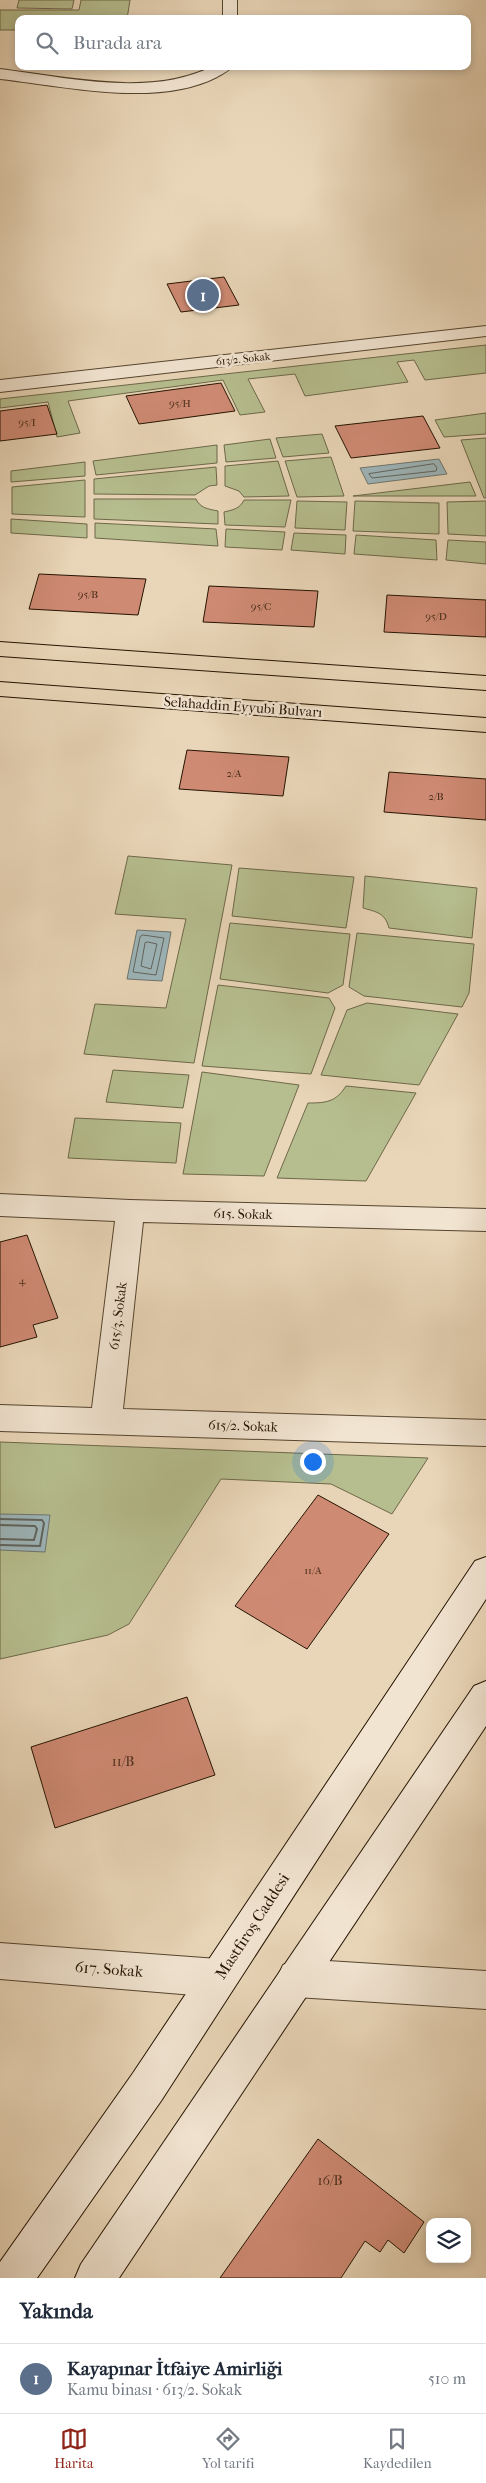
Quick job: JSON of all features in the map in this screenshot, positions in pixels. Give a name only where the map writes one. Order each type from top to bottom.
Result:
[{"type":"main road","points":[[0,649],[486,683]]},
{"type":"main road","name":"Selahaddin Eyyubi Bulvarı","points":[[0,689],[486,725]]},
{"type":"street","points":[[230,0],[230,15]]},
{"type":"street","points":[[0,74],[136,89],[192,80],[216,73],[220,70]]},
{"type":"street","name":"613/2. Sokak","points":[[0,386],[486,331]]},
{"type":"street","name":"615. Sokak","points":[[0,1205],[130,1211],[486,1220]]},
{"type":"street","name":"615/3. Sokak","points":[[106,1422],[130,1211]]},
{"type":"street","name":"615/2. Sokak","points":[[0,1418],[486,1433]]},
{"type":"street","name":"Mastfıroş Caddesi","points":[[13,2278],[147,2087],[486,1571]]},
{"type":"street","points":[[95,2278],[361,1880],[486,1697]]},
{"type":"street","name":"617. Sokak","points":[[0,1961],[218,1978]]},
{"type":"street","points":[[296,1978],[486,1990]]},
{"type":"green space","points":[[19,0],[74,0],[72,9],[17,8]]},
{"type":"green space","points":[[81,0],[130,0],[128,15],[15,15],[15,30],[0,30],[0,10],[79,10]]},
{"type":"green space","points":[[486,345],[486,373],[425,380],[414,360],[397,362],[408,382],[305,396],[295,374],[248,379],[265,412],[240,415],[223,380],[68,401],[80,433],[57,437],[48,402],[0,408],[0,399]]},
{"type":"green space","points":[[486,413],[486,434],[444,437],[435,420]]},
{"type":"green space","points":[[322,434],[329,453],[283,457],[276,438]]},
{"type":"green space","points":[[486,438],[486,498],[484,498],[461,440]]},
{"type":"green space","points":[[270,439],[276,458],[226,462],[224,445]]},
{"type":"green space","points":[[217,445],[217,463],[96,475],[93,461]]},
{"type":"green space","points":[[331,457],[344,496],[297,497],[285,461]]},
{"type":"green space","points":[[278,461],[289,496],[244,497],[239,491],[225,486],[225,466]]},
{"type":"green space","points":[[85,462],[85,476],[11,482],[11,471]]},
{"type":"green space","points":[[216,467],[217,485],[209,486],[195,495],[94,494],[94,479]]},
{"type":"green space","points":[[85,480],[85,517],[12,514],[12,487]]},
{"type":"green space","points":[[470,482],[476,496],[353,496]]},
{"type":"green space","points":[[94,499],[196,499],[202,506],[218,511],[218,524],[94,519]]},
{"type":"green space","points":[[244,500],[291,500],[285,527],[225,525],[224,512],[238,507]]},
{"type":"green space","points":[[297,501],[347,502],[345,530],[295,528]]},
{"type":"green space","points":[[355,501],[439,503],[439,534],[353,531]]},
{"type":"green space","points":[[486,501],[486,536],[448,534],[447,502]]},
{"type":"green space","points":[[11,519],[87,524],[87,538],[11,533]]},
{"type":"green space","points":[[95,523],[216,529],[218,546],[95,538]]},
{"type":"green space","points":[[226,529],[285,532],[282,550],[225,547]]},
{"type":"green space","points":[[294,533],[346,535],[345,554],[291,550]]},
{"type":"green space","points":[[356,535],[436,540],[437,560],[354,554]]},
{"type":"green space","points":[[448,540],[486,542],[486,564],[446,560]]},
{"type":"green space","points":[[128,856],[232,865],[194,1063],[84,1054],[95,1004],[166,1008],[186,919],[115,914]]},
{"type":"green space","points":[[239,868],[354,877],[346,928],[232,916]]},
{"type":"green space","points":[[365,876],[477,888],[472,938],[389,928],[383,916],[363,908]]},
{"type":"green space","points":[[230,923],[350,934],[343,985],[328,993],[220,979]]},
{"type":"green space","points":[[357,933],[474,944],[469,993],[462,1007],[364,996],[349,987]]},
{"type":"green space","points":[[218,985],[329,998],[335,1008],[311,1074],[202,1066]]},
{"type":"green space","points":[[367,1003],[458,1014],[419,1085],[321,1075],[347,1010]]},
{"type":"green space","points":[[113,1070],[189,1075],[183,1108],[106,1102]]},
{"type":"green space","points":[[202,1072],[299,1085],[264,1176],[183,1174]]},
{"type":"green space","points":[[346,1086],[416,1093],[366,1181],[277,1178],[308,1103],[320,1103],[330,1100],[338,1095]]},
{"type":"green space","points":[[75,1118],[181,1123],[176,1163],[68,1158]]},
{"type":"green space","points":[[0,1442],[428,1458],[392,1514],[331,1484],[221,1479],[129,1624],[108,1635],[0,1659]]},
{"type":"water","points":[[439,459],[447,474],[368,484],[360,468]]},
{"type":"water","points":[[137,930],[171,932],[162,981],[127,979]]},
{"type":"water","points":[[0,1514],[50,1515],[45,1552],[0,1550]]},
{"type":"building","points":[[224,277],[239,305],[181,312],[167,284]]},
{"type":"building","points":[[221,383],[235,411],[139,424],[126,396]]},
{"type":"building","points":[[47,405],[57,434],[0,441],[0,411]]},
{"type":"building","points":[[423,416],[440,448],[351,458],[335,426]]},
{"type":"building","points":[[39,574],[146,579],[138,615],[29,609]]},
{"type":"building","points":[[209,586],[318,591],[314,627],[203,622]]},
{"type":"building","points":[[387,595],[486,600],[486,637],[384,632]]},
{"type":"building","points":[[187,750],[289,757],[283,796],[179,789]]},
{"type":"building","points":[[389,772],[486,779],[486,820],[384,812]]},
{"type":"building","points":[[27,1235],[58,1318],[33,1325],[37,1337],[0,1347],[0,1242]]},
{"type":"building","points":[[318,1495],[389,1534],[307,1649],[235,1606]]},
{"type":"building","points":[[187,1697],[215,1775],[55,1828],[31,1747]]},
{"type":"building","points":[[318,2139],[424,2222],[404,2253],[388,2240],[380,2252],[365,2241],[341,2278],[220,2278]]},
{"type":"place","name":"Kayapınar İtfaiye Amirliği","points":[[203,295]]}]
